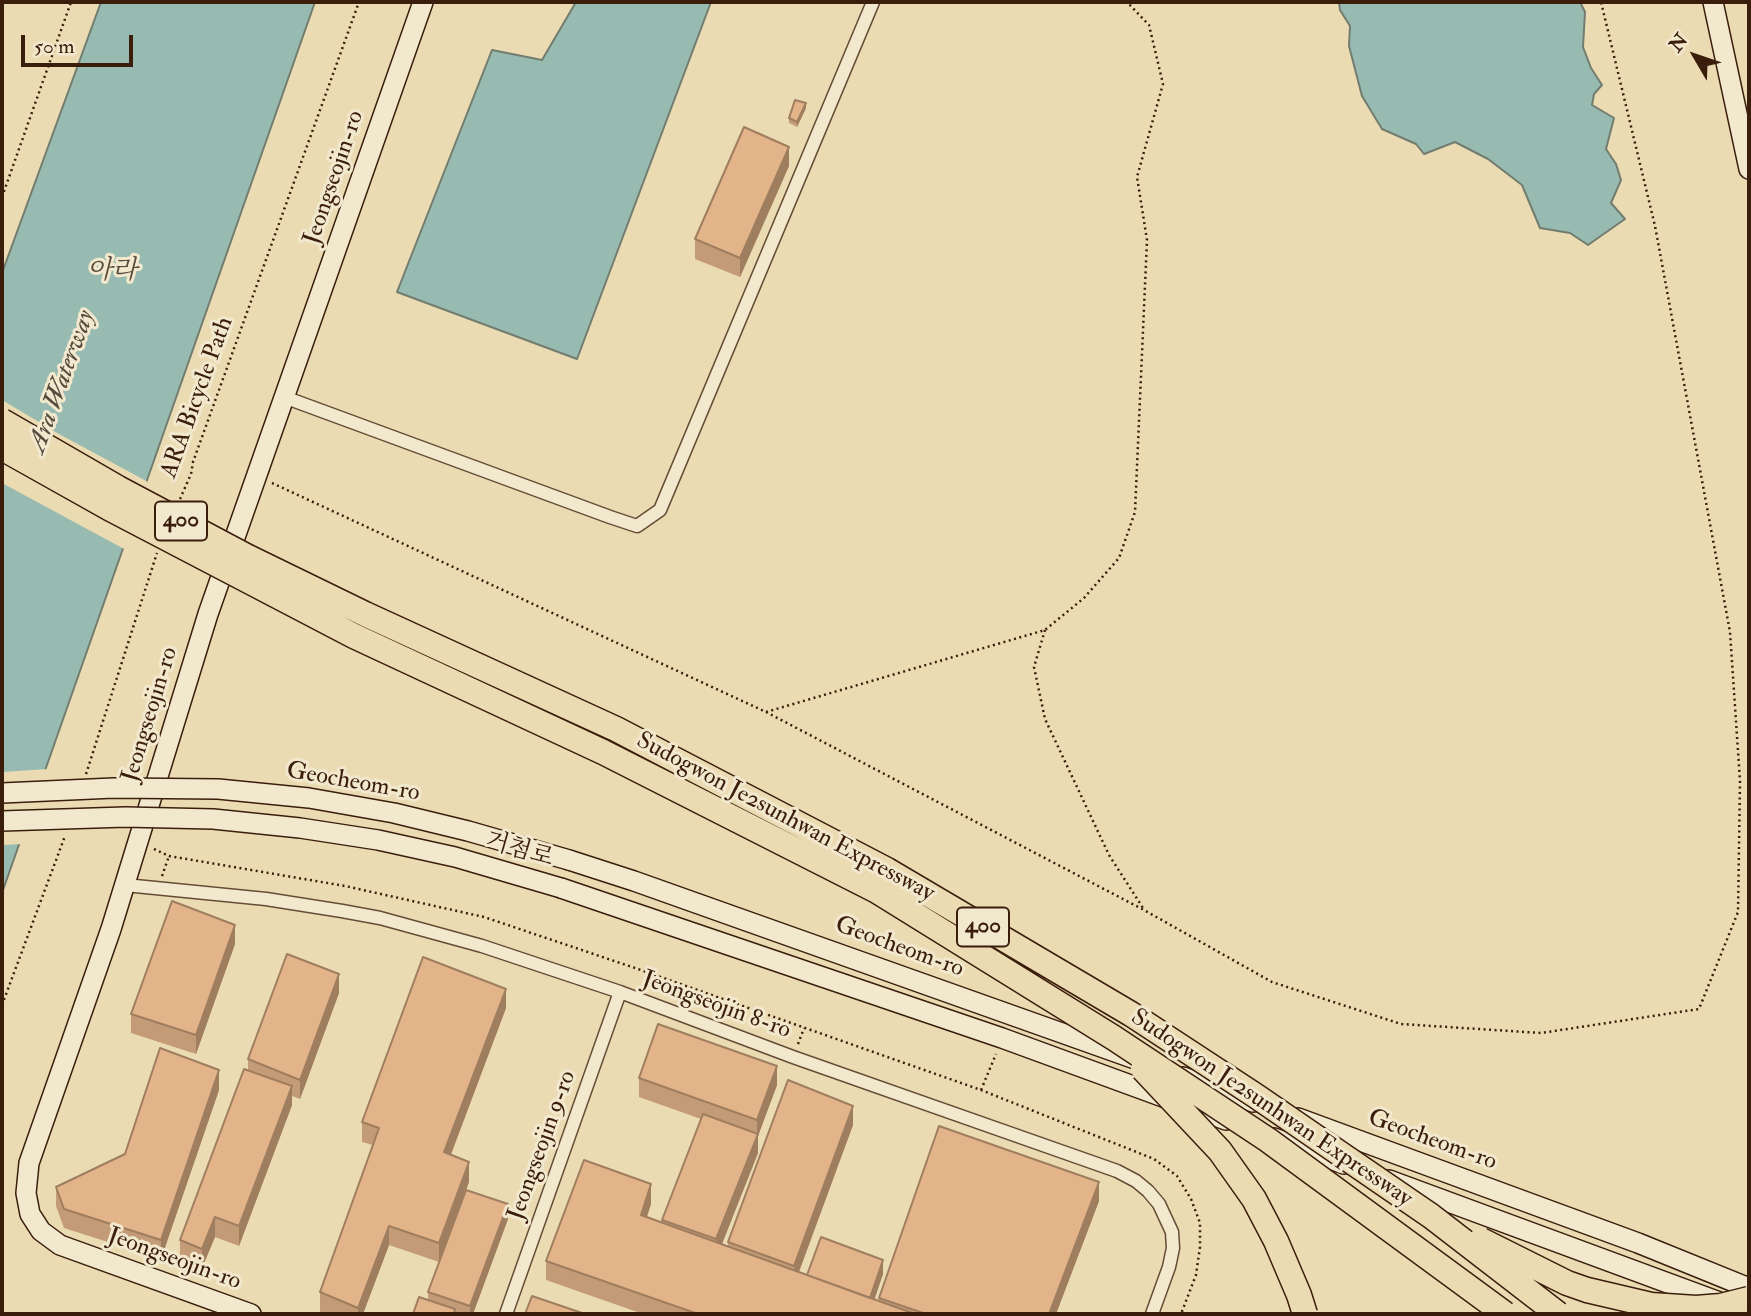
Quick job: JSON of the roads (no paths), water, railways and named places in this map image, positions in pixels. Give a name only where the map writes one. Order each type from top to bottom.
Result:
[{"type":"highway","name":"Sudogwon Je2sunhwan Expressway","points":[[2,421],[118,488],[248,557],[616,729],[887,870],[1131,1014],[1256,1096],[1431,1216],[1558,1314]]},
{"type":"highway","name":"Sudogwon Je2sunhwan Expressway","points":[[2,448],[108,508],[355,636],[603,752],[877,891],[1114,1038],[1268,1140],[1505,1314]]},
{"type":"highway","points":[[1114,1038],[1220,1151],[1254,1199],[1276,1241],[1305,1314]]},
{"type":"highway","points":[[1431,1216],[1567,1283],[1587,1290],[1651,1306],[1721,1306],[1749,1309]]},
{"type":"street","name":"Jeongseojin-ro","points":[[251,1314],[60,1245],[41,1231],[30,1214],[26,1193],[29,1163],[111,929],[208,614],[423,2]]},
{"type":"street","points":[[284,397],[637,526],[660,510],[873,2]]},
{"type":"street","points":[[1713,2],[1749,169]]},
{"type":"street","name":"Geocheom-ro","points":[[2,793],[114,788],[218,789],[309,798],[394,813],[468,831],[647,885],[813,944],[1417,1161],[1638,1243],[1749,1288]]},
{"type":"street","name":"거첨로","points":[[2,821],[125,817],[213,819],[378,840],[455,858],[561,888],[1002,1038],[1749,1309]]},
{"type":"street","name":"Jeongseojin 8-ro","points":[[125,885],[266,899],[380,918],[482,946],[620,992],[793,1057],[1117,1171],[1148,1191],[1159,1205],[1172,1232],[1173,1248],[1169,1267],[1152,1314]]},
{"type":"street","name":"Jeongseojin 9-ro","points":[[506,1314],[620,992]]},
{"type":"street","points":[[1718,1276],[1749,1269]]},
{"type":"water","name":"아라","points":[[101,2],[315,2],[2,893],[2,273]]},
{"type":"water","points":[[576,2],[711,2],[577,359],[397,292],[492,50],[542,60]]},
{"type":"water","points":[[1339,2],[1580,2],[1585,12],[1583,47],[1591,68],[1602,85],[1594,94],[1592,105],[1614,118],[1606,149],[1616,164],[1621,180],[1611,203],[1625,219],[1588,245],[1570,233],[1540,228],[1522,185],[1488,159],[1455,142],[1424,154],[1416,144],[1382,129],[1362,96],[1349,46],[1350,26],[1340,10]]},
{"type":"water label","name":"Ara Waterway","points":[[63,382]]}]
